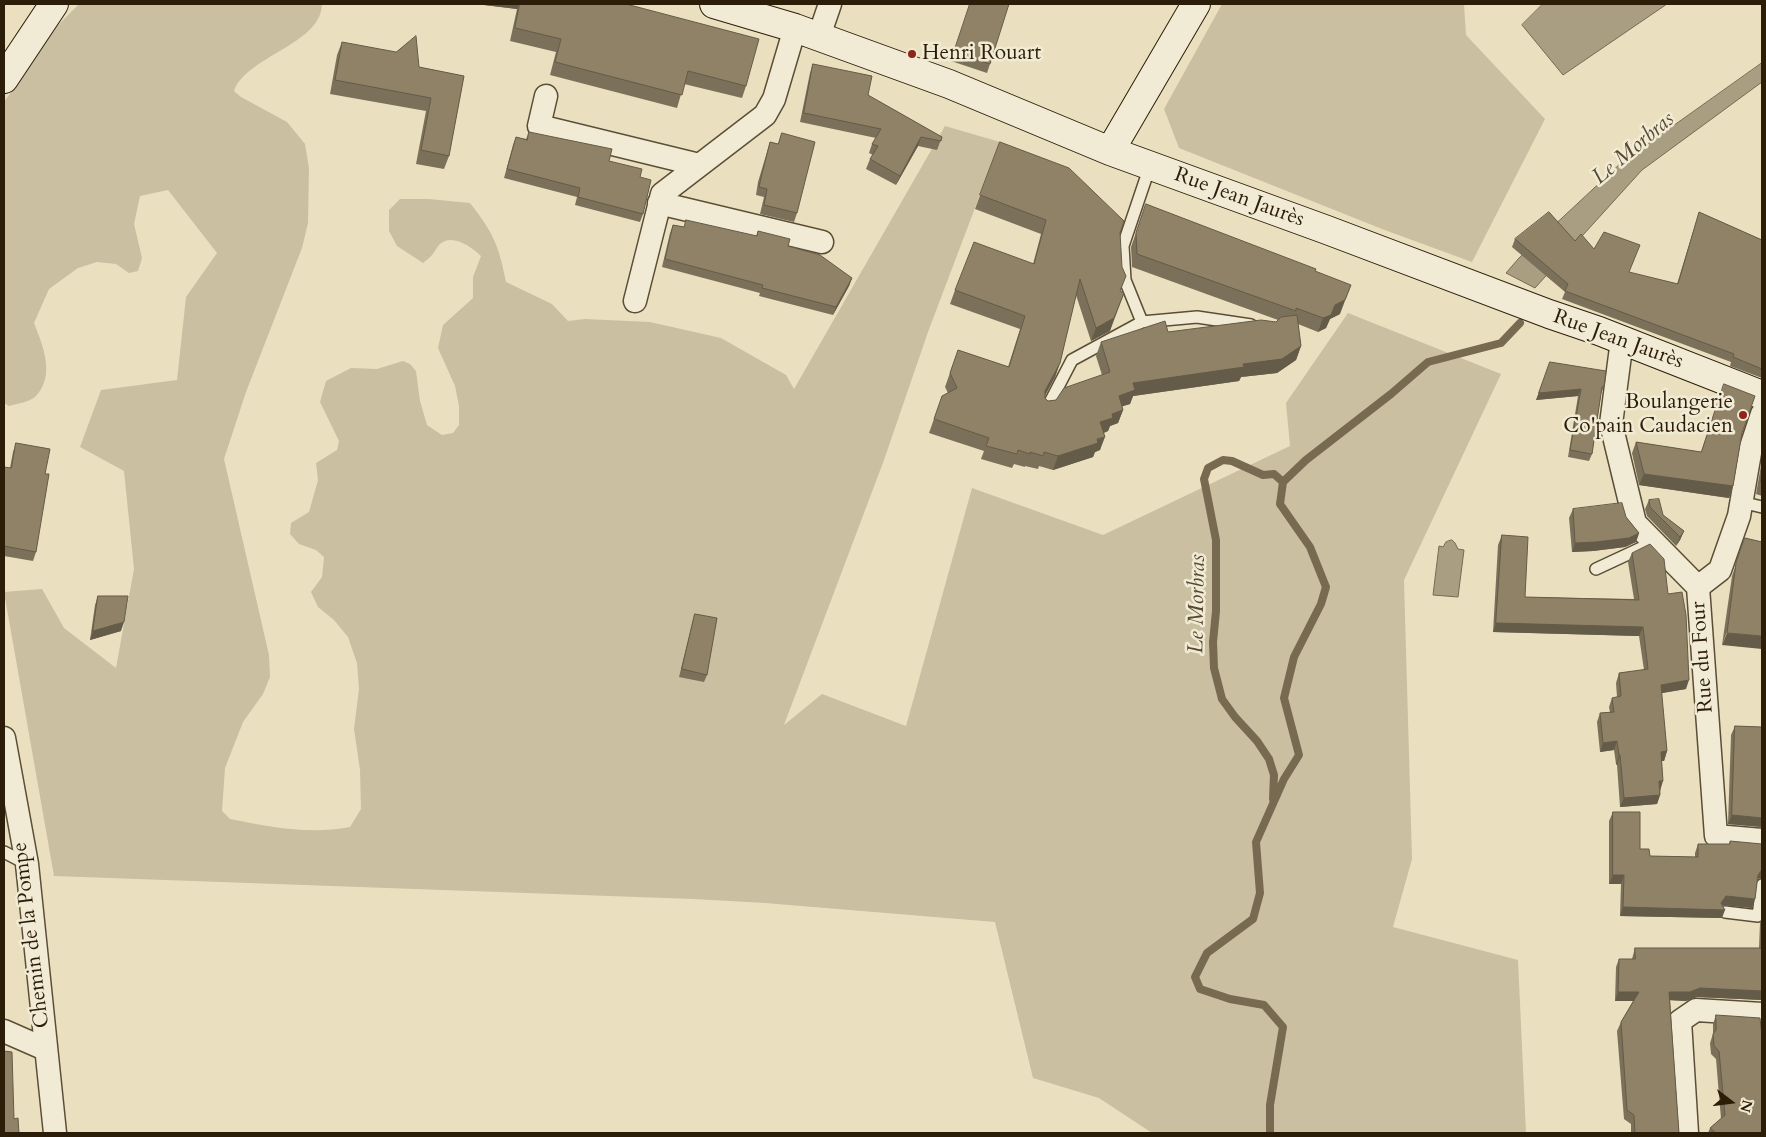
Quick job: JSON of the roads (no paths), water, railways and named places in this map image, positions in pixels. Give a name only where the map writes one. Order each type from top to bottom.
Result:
[{"type":"main road","points":[[4,79],[54,4]]},
{"type":"main road","name":"Rue Jean Jaurès","points":[[714,4],[807,32],[949,84],[1110,151],[1599,331],[1762,395]]},
{"type":"main road","points":[[1110,151],[1196,4]]},
{"type":"street","points":[[635,301],[662,194],[765,115],[807,32],[830,4]]},
{"type":"street","points":[[546,96],[539,126],[699,165]]},
{"type":"street","points":[[659,203],[822,242]]},
{"type":"street","name":"Rue du Four","points":[[1622,340],[1611,424],[1635,523],[1698,587],[1716,836],[1762,840]]},
{"type":"street","points":[[1698,587],[1720,570],[1739,516],[1752,505],[1751,447],[1762,414]]},
{"type":"street","name":"Chemin de la Pompe","points":[[4,738],[27,864],[55,1133]]},
{"type":"street","points":[[1688,1133],[1680,1021],[1696,1010],[1762,1014]]},
{"type":"street","points":[[4,1031],[45,1049]]},
{"type":"lane","points":[[1142,322],[1125,280],[1123,246],[1150,166]]},
{"type":"lane","points":[[1047,408],[1072,360],[1142,322],[1196,317],[1260,327]]},
{"type":"lane","points":[[1596,569],[1654,542]]},
{"type":"lane","points":[[4,852],[27,864]]},
{"type":"lane","points":[[1726,912],[1758,916],[1762,885]]},
{"type":"waterway","name":"Le Morbras","points":[[1270,1133],[1270,1105],[1283,1027],[1264,1005],[1230,999],[1200,989],[1195,977],[1207,953],[1253,919],[1260,893],[1256,842],[1284,779],[1299,755],[1284,698],[1294,657],[1321,604],[1326,587],[1310,547],[1280,504],[1283,482],[1306,460],[1391,394],[1428,362],[1501,343],[1520,323]]},
{"type":"waterway","name":"Le Morbras","points":[[1273,799],[1274,775],[1269,759],[1257,741],[1235,717],[1222,699],[1214,668],[1216,540],[1204,479],[1208,468],[1223,460],[1232,461],[1263,475],[1274,474],[1283,482]]},
{"type":"place","name":"Henri Rouart","points":[[912,54]]},
{"type":"place","name":"Boulangerie Co'pain Caudacien","points":[[1743,415]]}]
